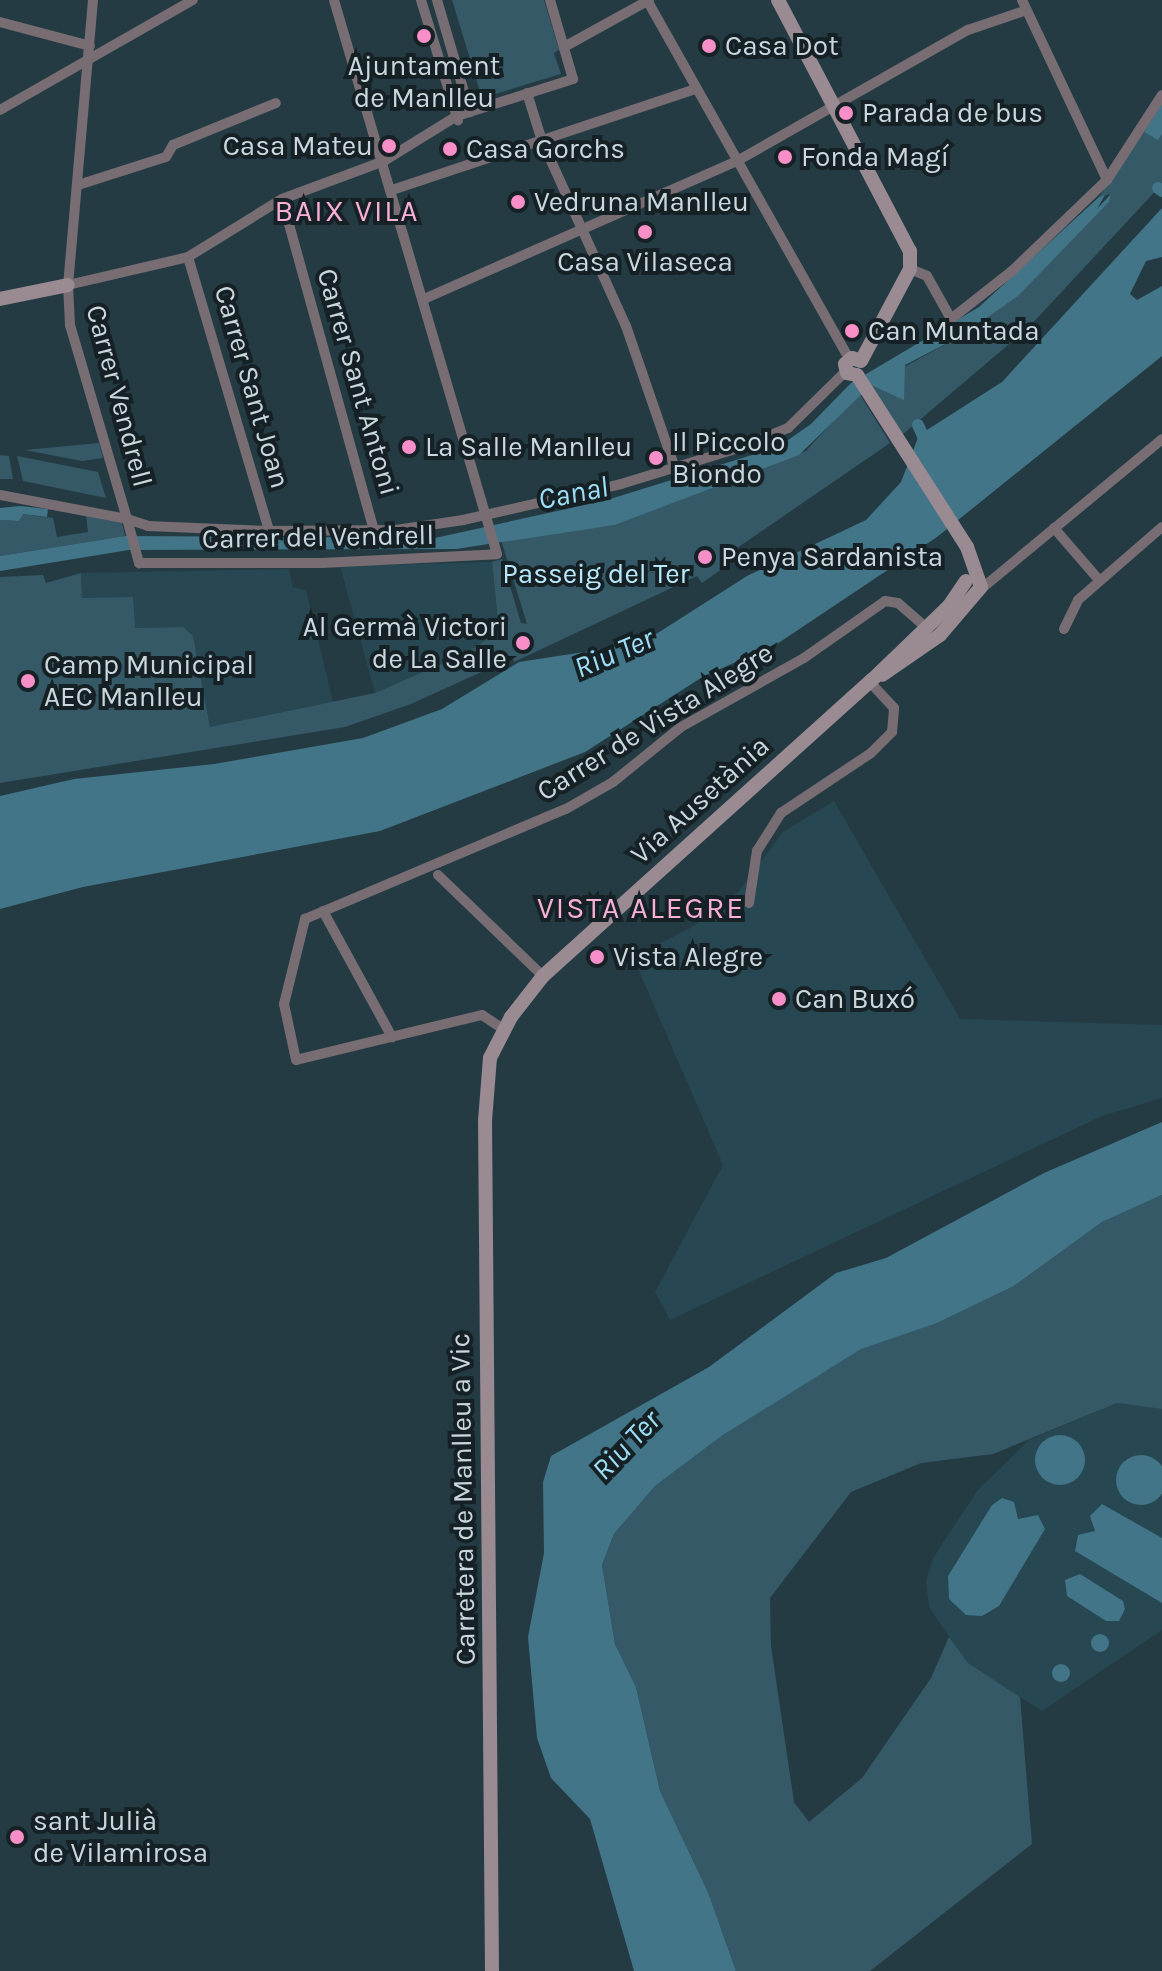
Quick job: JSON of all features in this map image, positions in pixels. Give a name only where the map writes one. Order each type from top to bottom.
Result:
[{"type":"street","points":[[68,285],[93,0]]},
{"type":"street","points":[[0,110],[193,0]]},
{"type":"street","points":[[334,0],[488,520]]},
{"type":"street","points":[[421,0],[458,121],[528,96]]},
{"type":"street","points":[[437,0],[470,112]]},
{"type":"street","points":[[0,299],[188,257],[282,199],[384,161],[457,116],[580,83],[552,0]]},
{"type":"street","points":[[566,46],[648,0],[854,369],[970,554],[972,588]]},
{"type":"street","points":[[0,495],[127,519],[148,526],[374,531],[488,520],[675,468],[788,428],[854,369],[910,269],[907,244],[778,0]]},
{"type":"street","points":[[424,299],[737,161],[968,30],[1024,5],[1107,180]]},
{"type":"street","points":[[0,22],[90,46]]},
{"type":"street","points":[[392,190],[695,89]]},
{"type":"street","points":[[910,269],[927,276],[951,319],[1012,271],[1107,180],[1162,95]]},
{"type":"street","points":[[528,96],[542,141],[626,326],[675,468]]},
{"type":"street","points":[[78,185],[166,157],[173,145],[276,103]]},
{"type":"street","name":"Carrer Sant Antoni","points":[[282,199],[374,531]]},
{"type":"street","name":"Carrer Sant Joan","points":[[188,257],[269,531]]},
{"type":"street","name":"Carrer Vendrell","points":[[68,285],[70,325],[127,519]]},
{"type":"street","points":[[972,588],[1054,528],[1162,439]]},
{"type":"street","name":"Carrer del Vendrell","points":[[127,519],[139,563],[463,559],[497,554],[488,520]]},
{"type":"street","points":[[1064,629],[1078,600],[1162,527]]},
{"type":"street","points":[[1054,528],[1099,580]]},
{"type":"street","name":"Via Ausetània","points":[[503,1029],[543,976],[972,588]]},
{"type":"street","name":"Via Ausetània","points":[[871,681],[914,657],[951,625],[972,588]]},
{"type":"street","name":"Carrer de Vista Alegre","points":[[392,1037],[296,1060],[284,1004],[302,927],[323,911],[566,809],[613,782],[681,727],[804,658],[885,601],[898,603],[926,627]]},
{"type":"street","points":[[749,903],[757,851],[781,813],[871,753],[892,732],[894,708],[871,681]]},
{"type":"street","points":[[438,875],[543,976]]},
{"type":"street","points":[[323,911],[392,1037],[482,1015],[503,1029]]},
{"type":"street","name":"Carretera de Manlleu a Vic","points":[[492,1971],[485,1121],[490,1058],[503,1029]]},
{"type":"shaded area","points":[[492,562],[499,631],[468,652],[375,693],[340,566]]},
{"type":"shaded area","points":[[289,569],[293,587],[306,590],[333,702],[210,727],[193,636],[182,627],[134,628],[82,598],[81,573]]},
{"type":"shaded area","points":[[834,801],[960,1019],[1162,1025],[1162,1098],[1102,1116],[670,1320],[655,1292],[723,1165],[633,957],[692,927],[739,891],[783,832]]},
{"type":"shaded area","points":[[1117,1403],[1162,1409],[1162,1630],[1042,1711],[967,1663],[929,1607],[926,1581],[933,1558],[978,1490],[1029,1440]]},
{"type":"green space","points":[[452,0],[544,0],[559,50],[554,53],[561,74],[482,98]]},
{"type":"green space","points":[[1144,132],[1158,139],[1162,134],[1162,184],[1028,328],[902,435],[871,385],[959,337],[1018,295],[1109,202],[1110,194],[1099,197]]},
{"type":"green space","name":"Passeig del Ter","points":[[859,393],[890,443],[724,557],[729,564],[702,583],[697,576],[514,662],[512,658],[411,704],[345,727],[0,783],[0,577],[43,575],[46,583],[81,573],[82,598],[133,597],[135,628],[183,627],[193,636],[210,727],[375,693],[468,652],[499,631],[492,562],[502,559],[521,623],[527,624],[501,540],[615,525],[806,451]]},
{"type":"green space","points":[[99,443],[103,458],[82,461],[25,450]]},
{"type":"green space","points":[[0,455],[9,456],[13,479],[0,479]]},
{"type":"green space","points":[[17,456],[98,472],[106,498],[23,481]]},
{"type":"green space","points":[[22,514],[53,518],[57,537],[88,532],[86,516],[122,523],[125,536],[0,556],[0,520],[19,521]]},
{"type":"green space","points":[[1162,1195],[1162,1409],[1117,1403],[993,1454],[921,1463],[851,1492],[770,1598],[771,1646],[794,1802],[809,1822],[862,1778],[931,1678],[949,1637],[968,1663],[1020,1697],[1032,1844],[870,1971],[736,1971],[708,1892],[660,1791],[636,1687],[615,1644],[602,1565],[614,1534],[655,1486],[723,1435],[861,1348],[937,1323],[1014,1286],[1102,1222]]},
{"type":"water","points":[[1162,103],[1162,134],[1158,140],[1144,132]]},
{"type":"water","points":[[1111,194],[1109,202],[1018,296],[959,337],[905,365],[904,400],[871,385],[799,455],[615,525],[456,549],[129,550],[0,571],[0,556],[125,536],[435,538],[607,500],[778,447],[811,424],[851,383],[979,307],[1099,197],[1105,195],[1097,209]]},
{"type":"water","name":"Riu Ter","points":[[1162,208],[1162,257],[1146,261],[1130,294],[1137,300],[1162,286],[1162,356],[937,537],[777,644],[704,676],[585,752],[380,831],[83,887],[0,909],[0,796],[74,779],[214,764],[363,738],[442,709],[519,662],[642,643],[747,576],[866,520],[901,482],[919,435],[1002,382]]},
{"type":"water","points":[[20,506],[48,509],[47,517],[23,514],[19,521],[0,520],[0,508]]},
{"type":"water","name":"Riu Ter","points":[[1162,1122],[1162,1195],[1102,1222],[1014,1286],[937,1323],[861,1349],[723,1435],[655,1486],[614,1534],[602,1565],[615,1644],[636,1687],[660,1791],[708,1892],[736,1971],[634,1971],[590,1819],[551,1778],[537,1738],[528,1637],[544,1553],[543,1482],[551,1456],[709,1367],[836,1273],[886,1258],[1044,1173]]},
{"type":"water","points":[[1060,1435],[1078,1442],[1085,1460],[1078,1478],[1060,1485],[1042,1478],[1035,1460],[1042,1442]]},
{"type":"water","points":[[1141,1455],[1158,1463],[1166,1480],[1158,1497],[1141,1505],[1124,1497],[1116,1480],[1124,1463]]},
{"type":"water","points":[[1002,1498],[1014,1502],[1018,1519],[1038,1515],[1045,1529],[999,1606],[982,1616],[966,1615],[949,1599],[948,1576],[992,1505]]},
{"type":"water","points":[[1102,1504],[1162,1538],[1162,1603],[1075,1551],[1078,1535],[1095,1531],[1090,1516]]},
{"type":"water","points":[[1080,1574],[1123,1601],[1125,1609],[1119,1621],[1106,1621],[1067,1596],[1065,1580]]},
{"type":"water","points":[[1100,1634],[1109,1643],[1100,1652],[1091,1643]]},
{"type":"water","points":[[1061,1664],[1070,1673],[1061,1682],[1052,1673]]},
{"type":"waterway","points":[[1158,188],[1162,191]]},
{"type":"waterway","points":[[918,425],[928,447]]},
{"type":"place","name":"Ajuntament de Manlleu","points":[[424,36]]},
{"type":"place","name":"Casa Dot","points":[[709,46]]},
{"type":"place","name":"Parada de bus","points":[[846,113]]},
{"type":"place","name":"Casa Mateu","points":[[389,146]]},
{"type":"place","name":"Casa Gorchs","points":[[450,149]]},
{"type":"place","name":"Fonda Magí","points":[[785,157]]},
{"type":"place","name":"Vedruna Manlleu","points":[[518,202]]},
{"type":"place","name":"Casa Vilaseca","points":[[645,232]]},
{"type":"place","name":"Can Muntada","points":[[852,331]]},
{"type":"place","name":"La Salle Manlleu","points":[[409,447]]},
{"type":"place","name":"Il Piccolo Biondo","points":[[656,458]]},
{"type":"place","name":"Penya Sardanista","points":[[705,557]]},
{"type":"place","name":"Al Germà Victori de La Salle","points":[[523,643]]},
{"type":"place","name":"Camp Municipal AEC Manlleu","points":[[28,681]]},
{"type":"place","name":"Vista Alegre","points":[[597,957]]},
{"type":"place","name":"Can Buxó","points":[[779,999]]},
{"type":"place","name":"sant Julià de Vilamirosa","points":[[17,1837]]},
{"type":"district","name":"BAIX VILA","points":[[347,211]]},
{"type":"district","name":"VISTA ALEGRE","points":[[641,908]]},
{"type":"water label","name":"Canal","points":[[573,493]]}]
